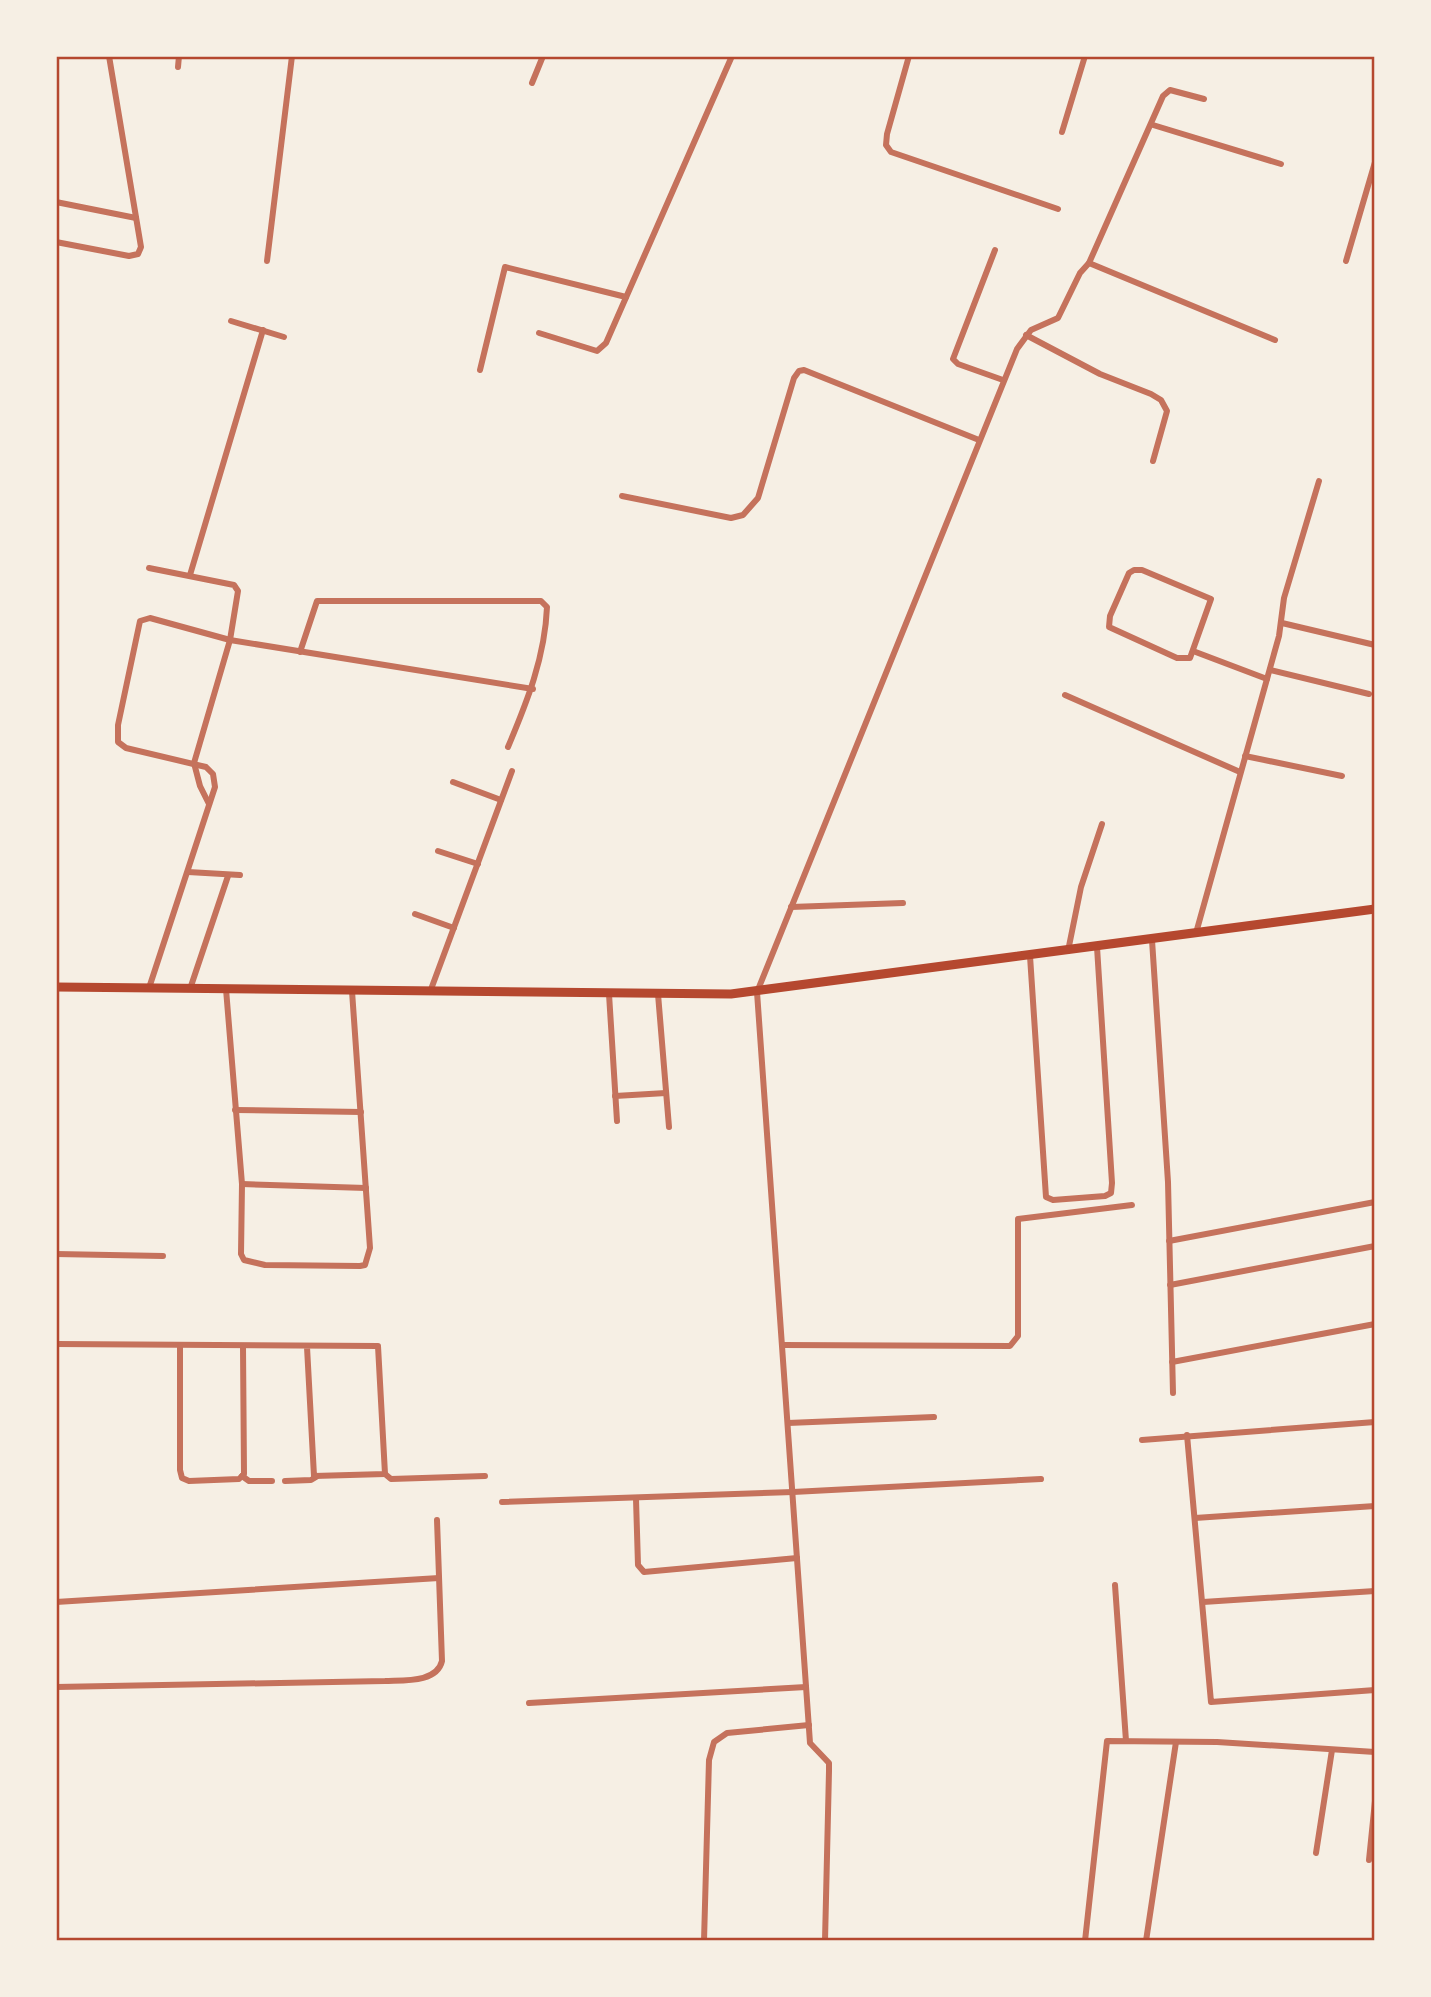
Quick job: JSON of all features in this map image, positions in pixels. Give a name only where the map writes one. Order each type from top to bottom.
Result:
[{"type":"main road","points":[[56,987],[609,994],[757,992],[1375,909]]},
{"type":"street","points":[[56,242],[134,256],[141,247],[109,56]]},
{"type":"street","points":[[178,67],[179,56]]},
{"type":"street","points":[[267,261],[292,56]]},
{"type":"street","points":[[532,83],[543,56]]},
{"type":"street","points":[[539,333],[597,351],[606,343],[732,56]]},
{"type":"street","points":[[909,56],[887,134],[886,145],[891,152],[1058,209]]},
{"type":"street","points":[[1062,132],[1086,56]]},
{"type":"street","points":[[825,1941],[829,1772],[828,1763],[810,1743],[757,992],[1003,380],[1026,335],[1058,318],[1080,273],[1089,263],[1153,125],[1163,96],[1170,90],[1205,99]]},
{"type":"street","points":[[1153,125],[1281,163]]},
{"type":"street","points":[[1346,261],[1375,162]]},
{"type":"street","points":[[56,202],[136,218]]},
{"type":"street","points":[[995,250],[953,359],[958,364],[1003,380]]},
{"type":"street","points":[[1089,263],[1275,340]]},
{"type":"street","points":[[480,370],[505,267],[626,297]]},
{"type":"street","points":[[231,321],[284,337]]},
{"type":"street","points":[[190,575],[263,330]]},
{"type":"street","points":[[1026,335],[1100,374],[1161,400],[1165,405],[1166,417],[1153,461]]},
{"type":"street","points":[[622,496],[731,518],[743,516],[758,498],[794,378],[799,371],[804,370],[979,440]]},
{"type":"street","points":[[1196,933],[1270,670],[1282,623],[1284,598],[1319,481]]},
{"type":"street","points":[[149,568],[234,585],[238,591],[230,640],[194,763],[200,786],[209,804]]},
{"type":"street","points":[[1142,570],[1209,597],[1212,603],[1193,651],[1190,658],[1177,658],[1109,627],[1129,573],[1142,570]]},
{"type":"street","points":[[300,652],[317,601],[538,600],[546,603],[547,611],[533,690],[508,747]]},
{"type":"street","points":[[149,988],[215,787],[214,774],[194,763],[126,748],[118,742],[118,725],[140,621],[150,618],[230,640],[533,690]]},
{"type":"street","points":[[1282,623],[1375,645]]},
{"type":"street","points":[[1193,651],[1267,679]]},
{"type":"street","points":[[1270,670],[1369,694]]},
{"type":"street","points":[[1065,695],[1240,772]]},
{"type":"street","points":[[1244,756],[1342,776]]},
{"type":"street","points":[[430,992],[512,771]]},
{"type":"street","points":[[453,782],[501,800]]},
{"type":"street","points":[[1068,951],[1080,887],[1102,824]]},
{"type":"street","points":[[438,851],[478,864]]},
{"type":"street","points":[[188,872],[240,875]]},
{"type":"street","points":[[190,989],[228,876]]},
{"type":"street","points":[[791,907],[903,903]]},
{"type":"street","points":[[415,914],[454,928]]},
{"type":"street","points":[[1153,940],[1169,1241],[1173,1393]]},
{"type":"street","points":[[1030,956],[1046,1197],[1053,1200],[1105,1196],[1112,1191],[1112,1183],[1097,947]]},
{"type":"street","points":[[226,989],[242,1184],[241,1254],[250,1263],[265,1265],[365,1265],[370,1248],[352,990]]},
{"type":"street","points":[[609,994],[617,1121]]},
{"type":"street","points":[[658,994],[669,1128]]},
{"type":"street","points":[[615,1096],[666,1093]]},
{"type":"street","points":[[234,1110],[361,1112]]},
{"type":"street","points":[[242,1184],[366,1188]]},
{"type":"street","points":[[1169,1241],[1375,1202]]},
{"type":"street","points":[[783,1345],[1010,1346],[1018,1336],[1018,1219],[1132,1205]]},
{"type":"street","points":[[1170,1285],[1375,1246]]},
{"type":"street","points":[[56,1254],[163,1256]]},
{"type":"street","points":[[1172,1362],[1375,1324]]},
{"type":"street","points":[[56,1344],[379,1348],[385,1474]]},
{"type":"street","points":[[180,1346],[182,1478],[189,1481],[242,1476],[249,1481],[272,1481]]},
{"type":"street","points":[[242,1476],[243,1347]]},
{"type":"street","points":[[307,1348],[316,1477]]},
{"type":"street","points":[[788,1423],[934,1417]]},
{"type":"street","points":[[1142,1440],[1375,1422]]},
{"type":"street","points":[[1186,1435],[1211,1702],[1375,1690]]},
{"type":"street","points":[[285,1481],[385,1474],[391,1479],[485,1476]]},
{"type":"street","points":[[502,1502],[636,1499],[1041,1479]]},
{"type":"street","points":[[636,1499],[639,1565],[644,1572],[797,1558]]},
{"type":"street","points":[[1195,1518],[1375,1506]]},
{"type":"street","points":[[56,1687],[386,1681],[430,1676],[440,1669],[442,1661],[437,1520]]},
{"type":"street","points":[[56,1602],[439,1578]]},
{"type":"street","points":[[1115,1585],[1126,1741]]},
{"type":"street","points":[[1203,1602],[1375,1591]]},
{"type":"street","points":[[529,1703],[806,1688]]},
{"type":"street","points":[[704,1941],[709,1760],[714,1742],[727,1733],[809,1725]]},
{"type":"street","points":[[1085,1941],[1107,1741],[1375,1752]]},
{"type":"street","points":[[1146,1941],[1176,1742]]},
{"type":"street","points":[[1316,1853],[1332,1750]]},
{"type":"street","points":[[1369,1860],[1375,1801]]}]
